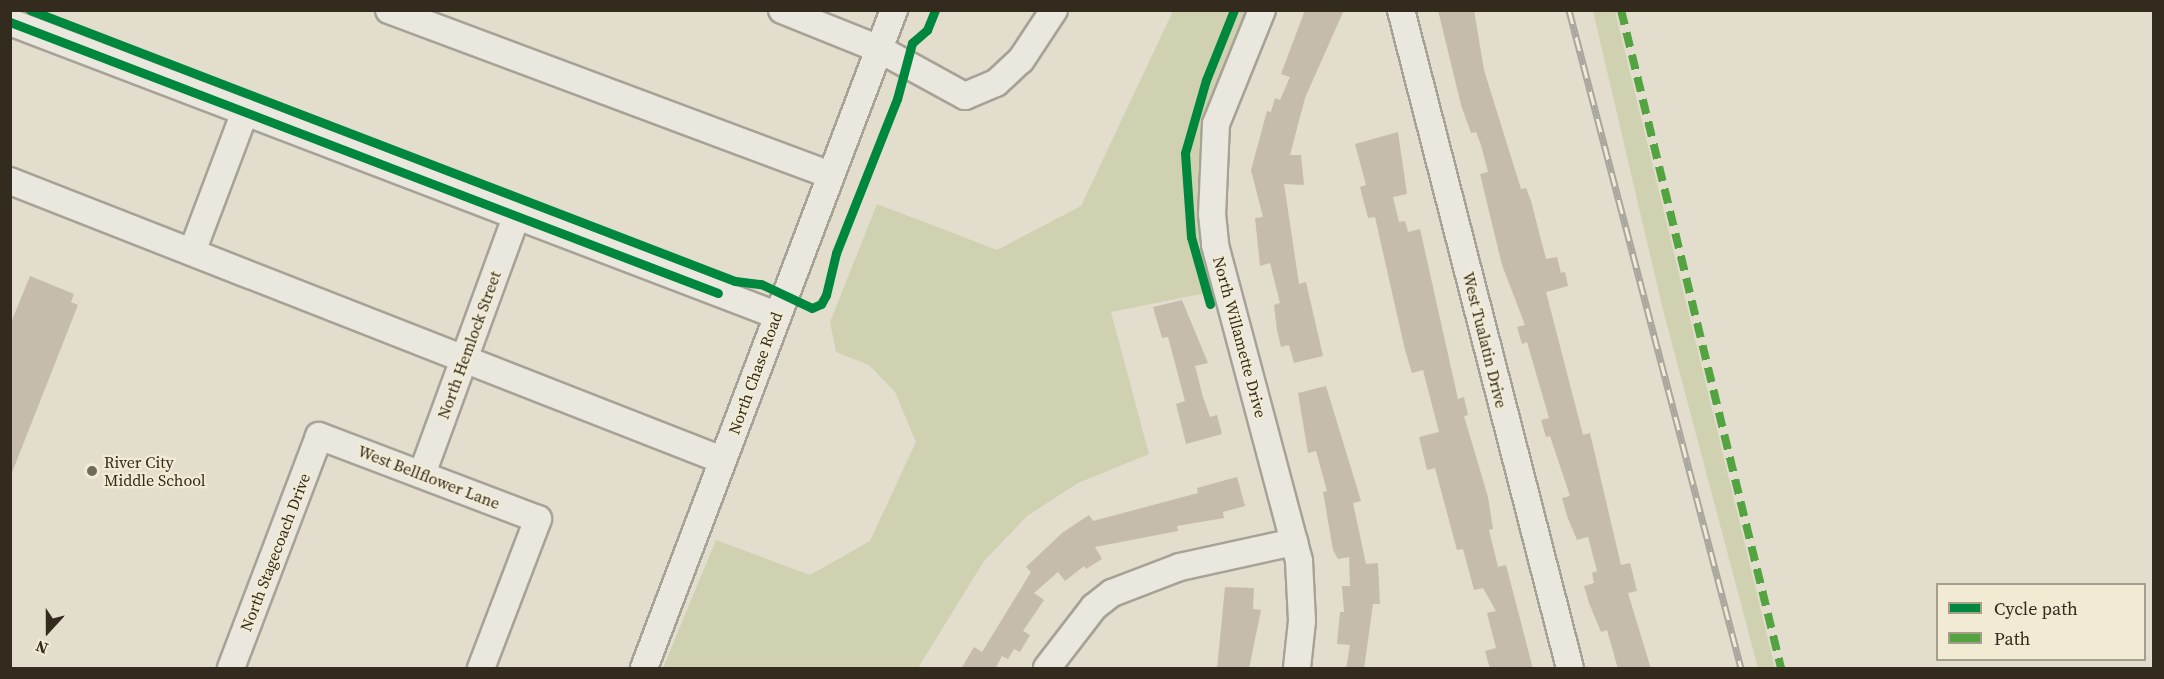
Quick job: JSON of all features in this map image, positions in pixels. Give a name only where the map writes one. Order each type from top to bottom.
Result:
[{"type":"street","points":[[389,10],[830,175]]},
{"type":"street","points":[[782,10],[879,48],[957,94],[972,95],[996,83],[1021,60],[1054,10]]},
{"type":"street","name":"North Chase Road","points":[[644,669],[776,315],[894,10]]},
{"type":"street","name":"North Willamette Drive","points":[[1262,10],[1216,124],[1212,214],[1215,245],[1294,543],[1302,600],[1297,669]]},
{"type":"street","name":"West Tualatin Drive","points":[[1401,10],[1569,669]]},
{"type":"street","points":[[10,22],[776,315]]},
{"type":"street","points":[[192,252],[245,112]]},
{"type":"street","points":[[10,181],[722,460]]},
{"type":"street","name":"North Hemlock Street","points":[[422,474],[516,217]]},
{"type":"street","name":"West Bellflower Lane","points":[[319,436],[538,519],[481,669]]},
{"type":"street","name":"North Stagecoach Drive","points":[[231,669],[319,436]]},
{"type":"street","points":[[1047,669],[1086,616],[1112,592],[1180,567],[1294,543]]},
{"type":"green space","points":[[1173,11],[1248,11],[1220,74],[1204,136],[1198,221],[1216,291],[1111,312],[1149,454],[1078,483],[1027,516],[984,561],[918,668],[663,668],[716,540],[810,575],[870,541],[916,442],[895,392],[869,365],[836,352],[830,322],[877,204],[997,250],[1081,206]]},
{"type":"green space","points":[[1593,11],[1615,11],[1775,668],[1758,668],[1662,306]]},
{"type":"building","points":[[1305,10],[1344,10],[1305,98],[1290,155],[1301,155],[1304,185],[1284,184],[1299,284],[1306,282],[1323,356],[1294,363],[1289,345],[1281,347],[1274,305],[1280,303],[1270,263],[1260,266],[1255,218],[1263,217],[1251,170],[1267,111],[1271,112],[1275,98],[1280,100],[1290,77],[1281,74]]},
{"type":"building","points":[[1438,10],[1474,10],[1484,70],[1521,189],[1526,188],[1531,201],[1546,259],[1557,257],[1561,273],[1565,272],[1568,286],[1546,292],[1583,435],[1590,433],[1621,565],[1630,563],[1637,591],[1628,593],[1651,669],[1618,669],[1607,630],[1601,632],[1589,603],[1584,586],[1594,583],[1592,573],[1597,571],[1588,537],[1577,540],[1567,516],[1562,498],[1570,496],[1550,436],[1546,437],[1541,420],[1549,418],[1527,342],[1522,344],[1517,327],[1525,325],[1502,265],[1480,174],[1488,172],[1476,132],[1471,133],[1461,105]]},
{"type":"building","points":[[1398,132],[1407,194],[1393,197],[1399,222],[1405,221],[1408,232],[1420,229],[1458,399],[1464,397],[1468,415],[1464,416],[1488,497],[1493,529],[1489,530],[1498,567],[1506,565],[1533,669],[1490,669],[1485,651],[1496,648],[1487,613],[1496,611],[1483,588],[1474,590],[1463,549],[1457,550],[1435,468],[1427,470],[1419,437],[1439,432],[1423,370],[1412,373],[1405,350],[1375,217],[1368,218],[1360,187],[1366,185],[1355,144]]},
{"type":"building","points":[[30,276],[74,294],[71,302],[78,305],[11,475],[10,325]]},
{"type":"building","points":[[1182,300],[1208,363],[1195,366],[1203,397],[1210,417],[1217,415],[1222,434],[1186,444],[1176,404],[1185,401],[1168,337],[1162,338],[1153,307]]},
{"type":"building","points":[[1326,386],[1361,501],[1353,503],[1366,564],[1378,563],[1380,604],[1373,604],[1364,669],[1346,669],[1350,645],[1337,644],[1340,612],[1344,612],[1342,586],[1350,586],[1349,557],[1338,559],[1333,550],[1323,492],[1327,491],[1316,451],[1308,453],[1298,393]]},
{"type":"building","points":[[1237,477],[1245,506],[1223,512],[1224,518],[1177,526],[1178,531],[1095,547],[1102,559],[1086,569],[1084,566],[1065,581],[1058,572],[1034,593],[1044,600],[1023,631],[1030,635],[1020,652],[1014,649],[1008,659],[1002,656],[995,669],[961,669],[974,647],[982,652],[1031,572],[1026,567],[1062,533],[1089,515],[1093,521],[1198,493],[1197,488]]},
{"type":"building","points":[[1225,587],[1254,588],[1253,609],[1261,610],[1249,669],[1217,669]]},
{"type":"railway","points":[[1569,10],[1741,668]]},
{"type":"marked path","points":[[1621,10],[1781,668]]},
{"type":"cycle path","points":[[30,10],[735,281],[761,284],[812,308],[821,304],[826,295],[836,253],[897,99],[912,43],[927,30],[935,10]]},
{"type":"cycle path","points":[[1210,304],[1191,237],[1185,153],[1206,80],[1234,10]]},
{"type":"cycle path","points":[[10,22],[718,293]]},
{"type":"place","name":"River City Middle School","points":[[92,471]]}]
